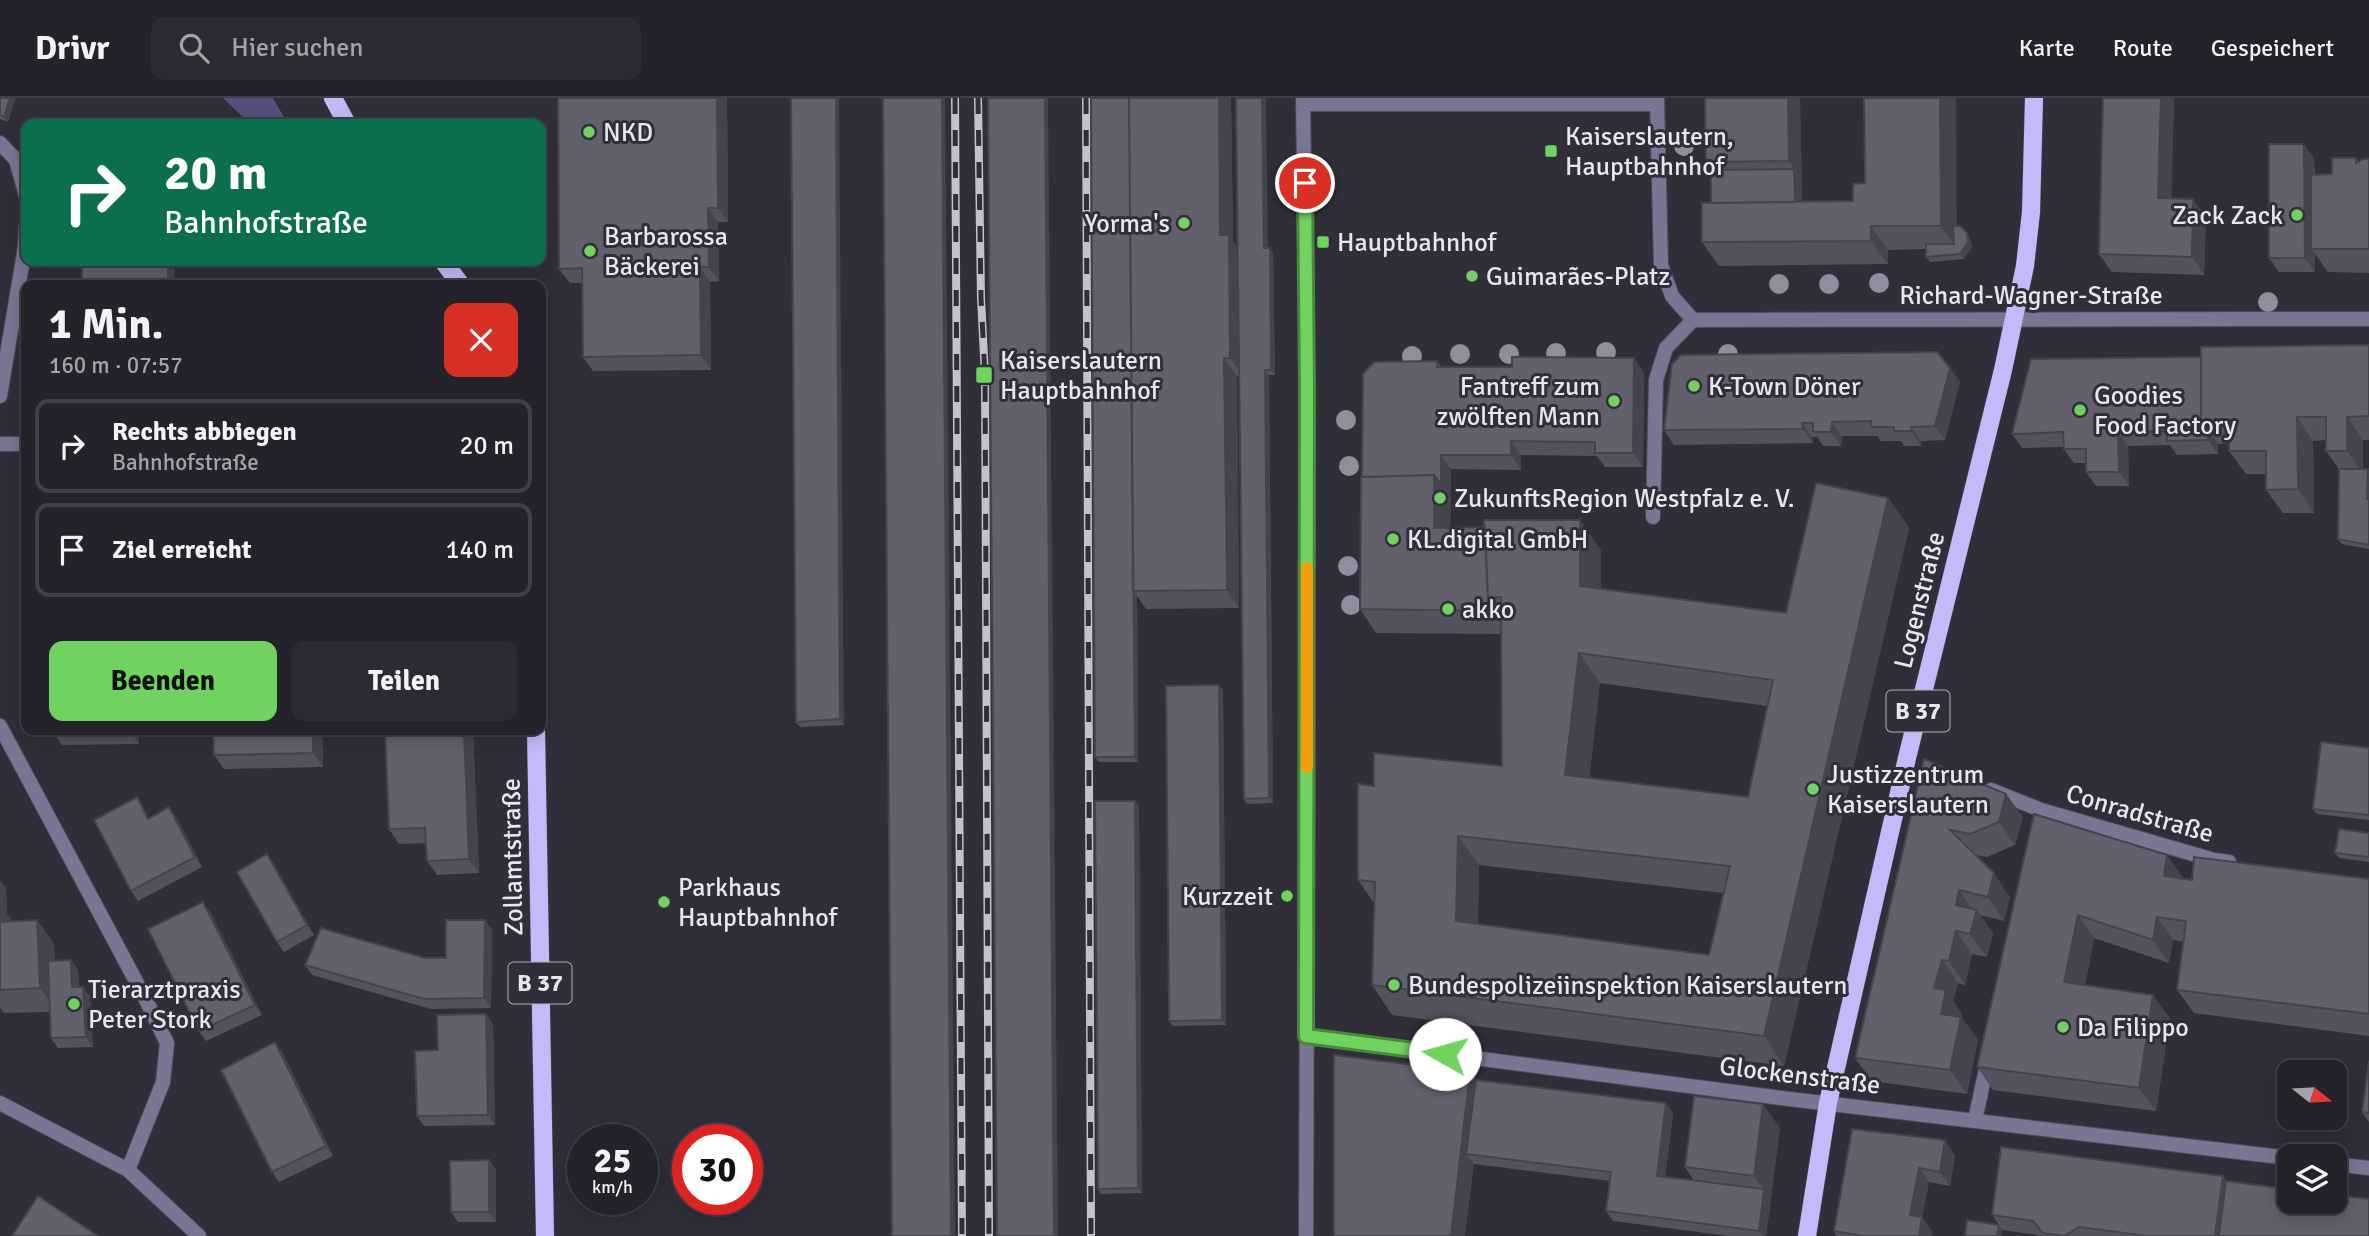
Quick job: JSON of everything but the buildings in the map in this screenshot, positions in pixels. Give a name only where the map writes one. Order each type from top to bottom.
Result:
[{"type":"main road","points":[[333,98],[344,119]]},
{"type":"main road","name":"Logenstraße","points":[[1807,1236],[1828,1103],[1907,758],[1990,422],[2025,267],[2031,212],[2034,98]]},
{"type":"main road","name":"Zollamtstraße","points":[[536,735],[545,1236]]},
{"type":"street","points":[[1306,1236],[1308,672],[1303,101],[1657,101],[1661,265],[1672,296],[1693,320],[1666,348],[1656,380],[1653,517]]},
{"type":"street","points":[[0,143],[16,160],[21,178]]},
{"type":"street","points":[[0,396],[22,266]]},
{"type":"street","name":"Richard-Wagner-Straße","points":[[1693,320],[2369,319]]},
{"type":"street","points":[[0,444],[21,444]]},
{"type":"street","points":[[0,726],[167,1043],[163,1082],[128,1170]]},
{"type":"street","points":[[1907,758],[1926,765]]},
{"type":"street","name":"Conradstraße","points":[[1982,787],[2040,816],[2214,860],[2240,863]]},
{"type":"street","name":"Glockenstraße","points":[[1306,1036],[1828,1103],[2277,1157]]},
{"type":"street","points":[[1975,1120],[1992,1039]]},
{"type":"street","points":[[0,1103],[128,1170],[199,1236]]},
{"type":"street","points":[[2347,1165],[2369,1168]]},
{"type":"shaded area","points":[[223,98],[273,98],[285,119],[245,119]]},
{"type":"railway","points":[[955,98],[962,1236]]},
{"type":"railway","points":[[978,98],[985,376],[989,1236]]},
{"type":"railway","points":[[1086,98],[1091,1236]]},
{"type":"slow traffic","points":[[1307,568],[1307,767]]},
{"type":"place","name":"NKD","points":[[589,132]]},
{"type":"place","name":"Kaiserslautern, Hauptbahnhof","points":[[1551,151]]},
{"type":"place","name":"Zack Zack","points":[[2297,215]]},
{"type":"place","name":"Yorma's","points":[[1184,223]]},
{"type":"place","name":"Hauptbahnhof","points":[[1323,242]]},
{"type":"place","name":"Barbarossa Bäckerei","points":[[590,251]]},
{"type":"place","name":"Guimarães-Platz","points":[[1472,276]]},
{"type":"place","name":"Kaiserslautern Hauptbahnhof","points":[[984,375]]},
{"type":"place","name":"K-Town Döner","points":[[1694,386]]},
{"type":"place","name":"Fantreff zum zwölften Mann","points":[[1614,401]]},
{"type":"place","name":"Goodies Food Factory","points":[[2080,410]]},
{"type":"place","name":"ZukunftsRegion Westpfalz e. V.","points":[[1440,498]]},
{"type":"place","name":"KL.digital GmbH","points":[[1393,539]]},
{"type":"place","name":"akko","points":[[1448,609]]},
{"type":"place","name":"Justizzentrum Kaiserslautern","points":[[1813,789]]},
{"type":"place","name":"Kurzzeit","points":[[1287,896]]},
{"type":"place","name":"Parkhaus Hauptbahnhof","points":[[664,902]]},
{"type":"place","name":"Bundespolizeiinspektion Kaiserslautern","points":[[1394,985]]},
{"type":"place","name":"Tierarztpraxis Peter Stork","points":[[74,1004]]},
{"type":"place","name":"Da Filippo","points":[[2063,1027]]},
{"type":"route","points":[[1305,183],[1308,698],[1306,1036],[1445,1054]]}]
